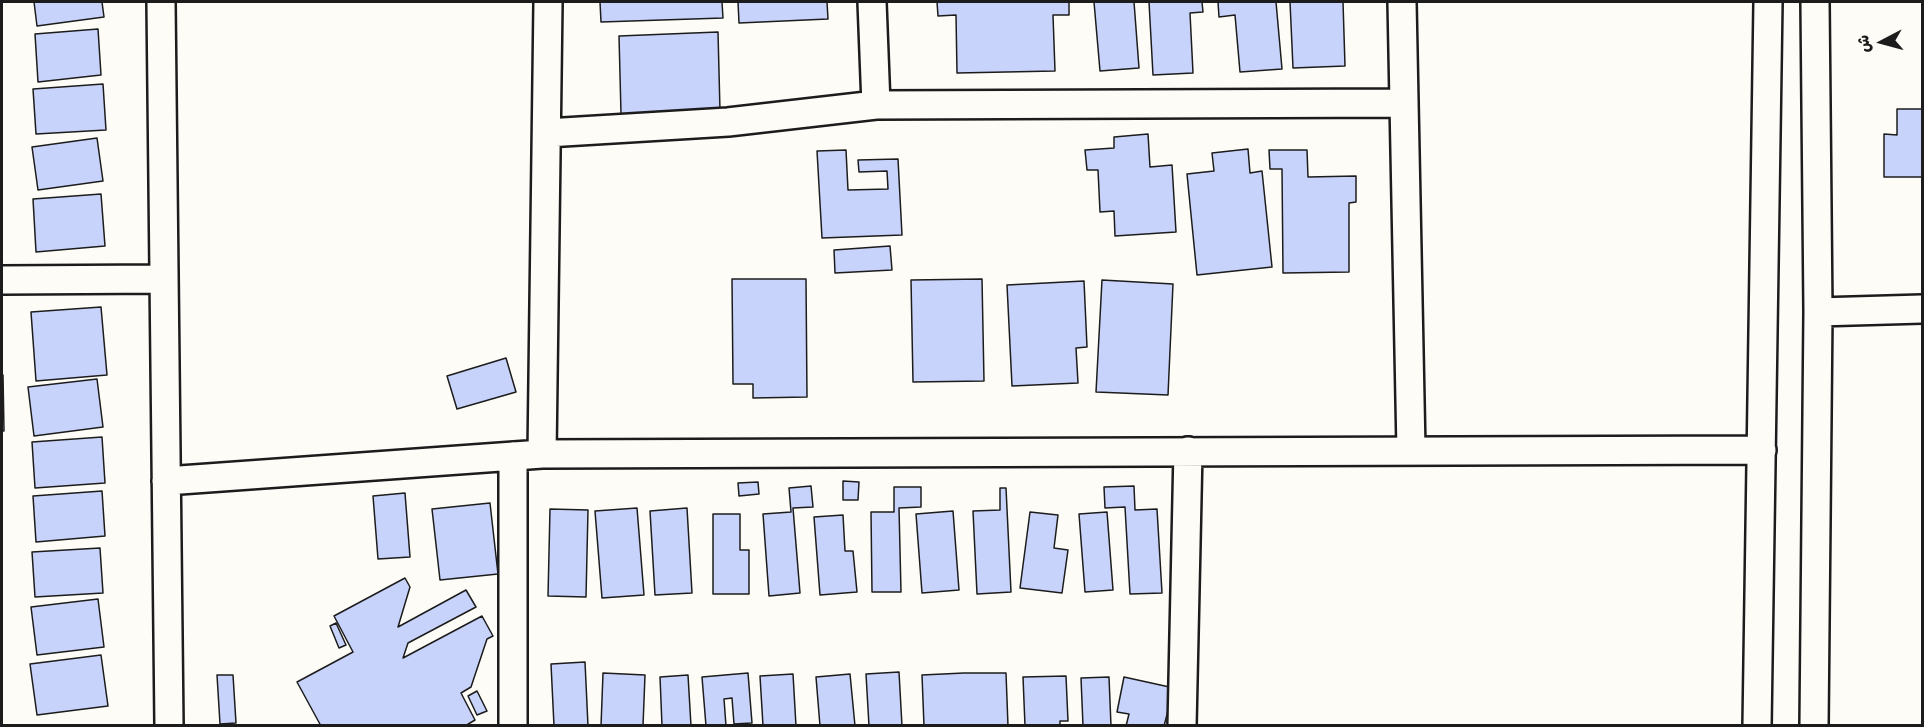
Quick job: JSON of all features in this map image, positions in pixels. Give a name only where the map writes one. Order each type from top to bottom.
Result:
[{"type":"street","points":[[161,2],[169,726]]},
{"type":"street","points":[[542,454],[548,2]]},
{"type":"street","points":[[872,2],[876,105]]},
{"type":"street","points":[[1402,2],[1411,450]]},
{"type":"street","points":[[1757,726],[1768,2]]},
{"type":"street","points":[[1814,726],[1818,312],[1815,2]]},
{"type":"street","points":[[547,133],[728,122],[876,105],[1404,103]]},
{"type":"street","points":[[2,280],[164,279]]},
{"type":"street","points":[[1818,312],[1923,309]]},
{"type":"street","points":[[166,481],[542,454],[1762,450]]},
{"type":"street","points":[[1182,726],[1188,451]]},
{"type":"street","points":[[513,456],[513,726]]},
{"type":"building","points":[[34,2],[102,2],[104,17],[37,26]]},
{"type":"building","points":[[600,2],[722,2],[723,18],[601,22]]},
{"type":"building","points":[[738,2],[827,2],[828,19],[739,23]]},
{"type":"building","points":[[937,2],[1069,2],[1069,15],[1053,15],[1055,71],[957,73],[956,15],[938,16]]},
{"type":"building","points":[[1094,2],[1134,2],[1139,68],[1100,71]]},
{"type":"building","points":[[1149,2],[1202,2],[1203,12],[1190,13],[1193,73],[1153,75]]},
{"type":"building","points":[[1218,2],[1276,2],[1282,69],[1240,72],[1235,15],[1219,17]]},
{"type":"building","points":[[1290,2],[1343,2],[1345,66],[1293,68]]},
{"type":"building","points":[[98,29],[101,75],[38,82],[35,34]]},
{"type":"building","points":[[718,32],[720,111],[621,114],[619,36]]},
{"type":"building","points":[[103,84],[106,130],[36,134],[33,89]]},
{"type":"building","points":[[1897,109],[1922,109],[1922,177],[1884,177],[1884,134],[1897,135]]},
{"type":"building","points":[[1148,134],[1150,167],[1172,165],[1176,232],[1115,236],[1114,211],[1100,212],[1098,170],[1087,170],[1085,150],[1114,148],[1114,137]]},
{"type":"building","points":[[97,138],[103,181],[38,190],[32,147]]},
{"type":"building","points":[[1248,149],[1250,173],[1262,171],[1272,267],[1197,275],[1187,174],[1214,171],[1212,153]]},
{"type":"building","points":[[846,150],[848,190],[888,189],[887,171],[859,172],[858,160],[898,159],[902,235],[822,238],[817,151]]},
{"type":"building","points":[[1269,150],[1307,150],[1308,177],[1356,176],[1356,202],[1349,203],[1349,272],[1283,273],[1282,169],[1270,169]]},
{"type":"building","points":[[101,194],[105,246],[36,252],[33,199]]},
{"type":"building","points":[[890,246],[892,270],[835,273],[834,250]]},
{"type":"building","points":[[732,279],[806,279],[807,397],[753,398],[753,384],[733,384]]},
{"type":"building","points":[[982,279],[984,381],[913,382],[911,280]]},
{"type":"building","points":[[1102,280],[1173,284],[1168,395],[1096,392]]},
{"type":"building","points":[[1084,281],[1087,347],[1076,348],[1078,383],[1012,386],[1007,285]]},
{"type":"building","points":[[101,307],[107,375],[36,381],[31,312]]},
{"type":"building","points":[[506,358],[516,392],[457,409],[447,376]]},
{"type":"building","points":[[3,375],[4,431],[2,431]]},
{"type":"building","points":[[97,379],[103,427],[34,436],[28,387]]},
{"type":"building","points":[[102,437],[105,483],[35,488],[32,442]]},
{"type":"building","points":[[843,481],[859,482],[858,500],[843,500]]},
{"type":"building","points":[[758,482],[759,494],[739,496],[738,483]]},
{"type":"building","points":[[811,486],[813,507],[793,508],[800,593],[769,596],[763,514],[791,512],[789,488]]},
{"type":"building","points":[[1134,486],[1135,510],[1157,509],[1162,593],[1130,594],[1125,507],[1105,508],[1104,487]]},
{"type":"building","points":[[894,487],[921,487],[921,507],[899,508],[901,592],[872,592],[871,512],[894,512]]},
{"type":"building","points":[[1000,488],[1006,488],[1011,592],[977,594],[973,511],[1000,510]]},
{"type":"building","points":[[102,491],[105,536],[36,542],[33,496]]},
{"type":"building","points":[[405,493],[410,557],[378,559],[373,496]]},
{"type":"building","points":[[490,503],[498,574],[440,580],[432,509]]},
{"type":"building","points":[[637,508],[644,595],[602,598],[595,511]]},
{"type":"building","points":[[687,508],[692,593],[655,595],[650,511]]},
{"type":"building","points":[[550,509],[588,510],[586,597],[548,596]]},
{"type":"building","points":[[953,511],[959,590],[922,593],[916,514]]},
{"type":"building","points":[[1030,512],[1058,515],[1054,548],[1068,550],[1062,593],[1020,588]]},
{"type":"building","points":[[1107,512],[1113,590],[1085,592],[1079,514]]},
{"type":"building","points":[[713,514],[740,514],[740,550],[749,550],[749,594],[713,594]]},
{"type":"building","points":[[843,515],[845,551],[853,551],[857,592],[820,595],[814,517]]},
{"type":"building","points":[[100,548],[103,593],[35,597],[32,552]]},
{"type":"building","points":[[405,578],[410,587],[398,627],[466,590],[476,607],[408,643],[403,658],[482,616],[493,636],[487,639],[471,687],[461,693],[475,720],[465,726],[321,726],[297,682],[353,652],[334,616]]},
{"type":"building","points":[[98,599],[104,647],[37,655],[31,607]]},
{"type":"building","points":[[336,623],[346,645],[339,648],[330,626]]},
{"type":"building","points":[[101,655],[108,706],[37,715],[30,664]]},
{"type":"building","points":[[585,662],[588,726],[554,726],[551,664]]},
{"type":"building","points":[[899,672],[902,726],[869,726],[866,674]]},
{"type":"building","points":[[603,673],[645,675],[643,726],[601,726]]},
{"type":"building","points":[[748,673],[752,723],[734,724],[732,698],[724,699],[726,726],[706,726],[702,677]]},
{"type":"building","points":[[1006,673],[1008,726],[924,726],[922,675]]},
{"type":"building","points":[[793,674],[796,726],[763,726],[760,676]]},
{"type":"building","points":[[850,674],[855,726],[820,726],[816,677]]},
{"type":"building","points":[[217,675],[233,675],[236,723],[220,724]]},
{"type":"building","points":[[688,675],[691,726],[662,726],[660,677]]},
{"type":"building","points":[[1066,676],[1068,721],[1060,721],[1060,726],[1025,726],[1023,677]]},
{"type":"building","points":[[1109,677],[1111,726],[1083,726],[1081,678]]},
{"type":"building","points":[[1124,677],[1174,688],[1164,726],[1126,726],[1129,714],[1117,712]]},
{"type":"building","points":[[477,691],[487,711],[477,715],[468,696]]}]
